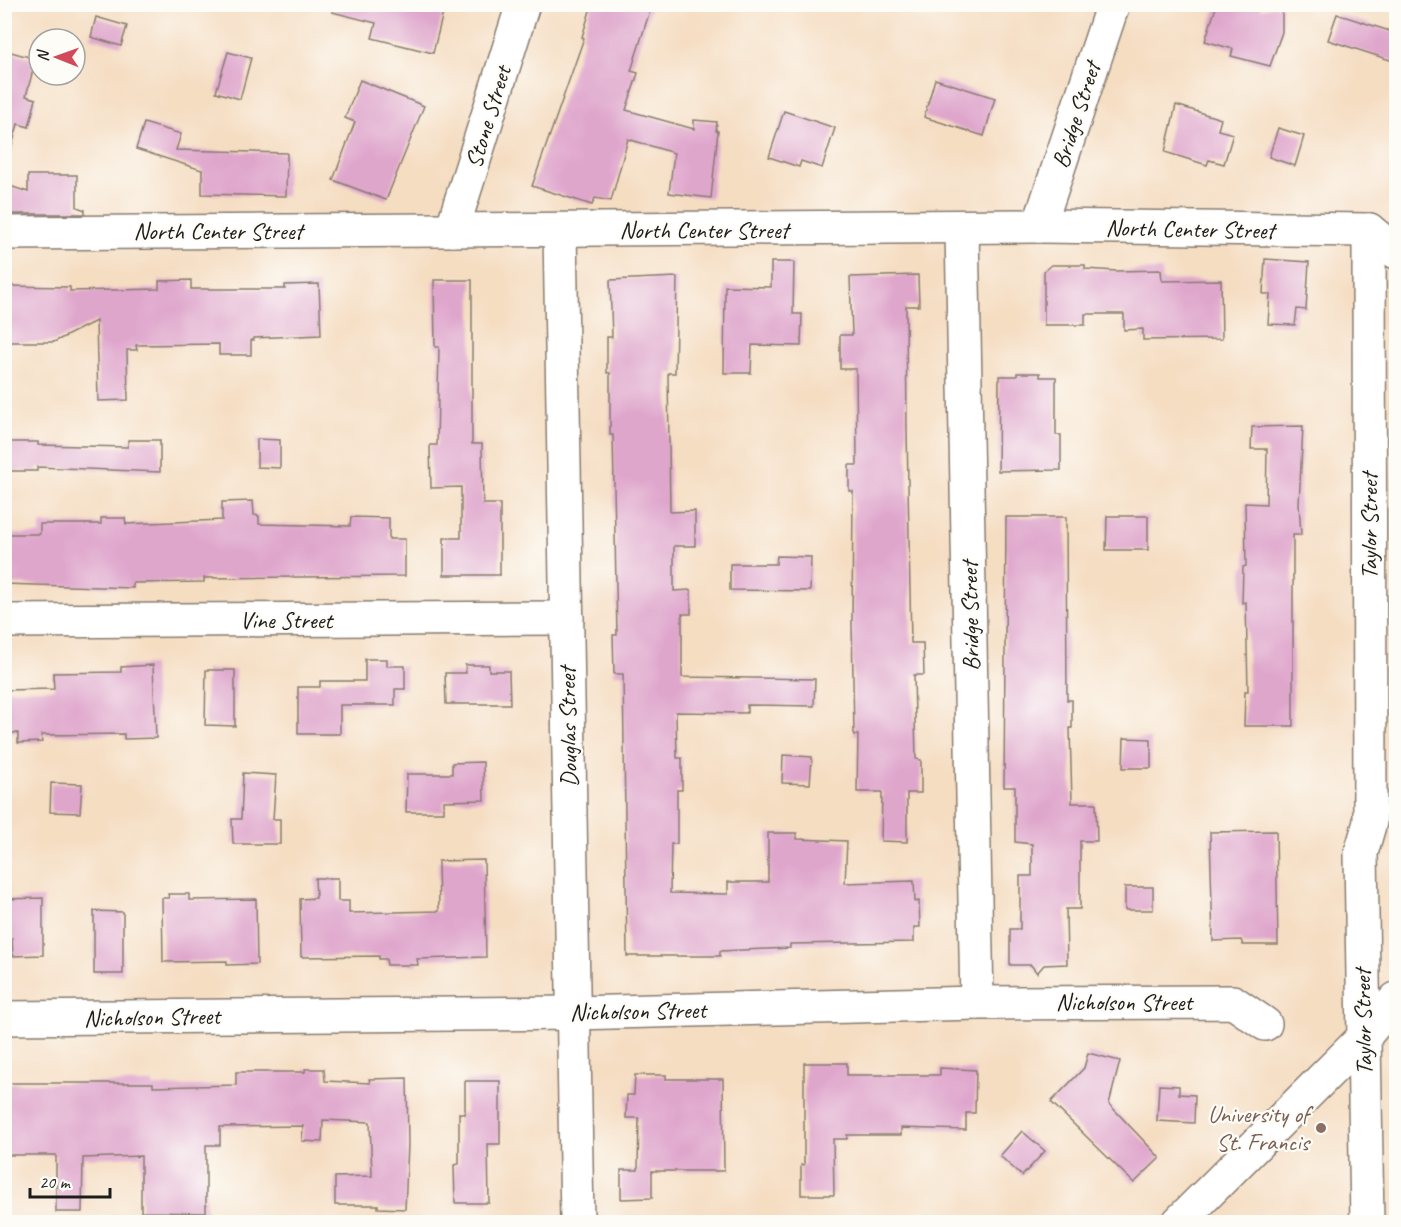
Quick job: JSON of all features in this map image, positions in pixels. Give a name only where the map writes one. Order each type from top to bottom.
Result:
[{"type":"street","name":"Stone Street","points":[[452,230],[524,4]]},
{"type":"street","name":"Bridge Street","points":[[1039,226],[1113,4]]},
{"type":"street","name":"North Center Street","points":[[4,233],[962,229],[1039,226],[1369,230]]},
{"type":"street","name":"Bridge Street","points":[[962,229],[977,1003]]},
{"type":"street","points":[[1369,230],[1396,252]]},
{"type":"street","name":"Taylor Street","points":[[1369,230],[1370,822],[1381,852],[1381,1017],[1390,1222]]},
{"type":"street","name":"Douglas Street","points":[[560,231],[577,1222]]},
{"type":"street","name":"Vine Street","points":[[4,621],[567,618]]},
{"type":"street","name":"Nicholson Street","points":[[4,1018],[574,1013],[977,1003],[1233,1002],[1265,1024]]},
{"type":"street","points":[[1179,1222],[1381,1017]]},
{"type":"street","name":"Taylor Street","points":[[1367,1222],[1381,1017]]},
{"type":"building","points":[[333,4],[410,4],[443,13],[433,53],[372,38],[376,23],[332,12]]},
{"type":"building","points":[[592,4],[652,4],[631,71],[638,73],[626,110],[694,129],[694,120],[717,122],[711,198],[669,193],[674,153],[628,139],[611,201],[595,198],[592,205],[532,186],[584,38],[582,37]]},
{"type":"building","points":[[1217,4],[1259,4],[1261,9],[1282,4],[1282,32],[1270,66],[1231,56],[1233,49],[1205,41]]},
{"type":"building","points":[[1337,14],[1396,33],[1396,62],[1328,40]]},
{"type":"building","points":[[96,17],[127,26],[121,46],[91,37]]},
{"type":"building","points":[[4,50],[27,56],[28,87],[26,96],[36,99],[29,127],[18,124],[11,149],[4,148]]},
{"type":"building","points":[[228,52],[251,58],[240,99],[216,92]]},
{"type":"building","points":[[935,79],[995,98],[984,136],[924,117]]},
{"type":"building","points":[[360,80],[424,106],[386,200],[333,180],[355,122],[345,118]]},
{"type":"building","points":[[1176,105],[1221,119],[1218,130],[1233,134],[1224,164],[1209,160],[1207,165],[1165,152]]},
{"type":"building","points":[[784,111],[835,128],[822,168],[801,161],[799,167],[769,157]]},
{"type":"building","points":[[144,123],[181,134],[176,150],[287,153],[286,196],[202,194],[202,170],[136,149]]},
{"type":"building","points":[[1278,128],[1304,136],[1295,166],[1269,157]]},
{"type":"building","points":[[28,175],[77,175],[77,207],[85,210],[85,214],[4,214],[4,184],[28,192]]},
{"type":"building","points":[[1265,259],[1309,262],[1306,310],[1297,309],[1295,325],[1268,324],[1270,294],[1263,294]]},
{"type":"building","points":[[771,262],[794,262],[793,314],[802,314],[801,346],[752,345],[751,373],[724,373],[725,286],[771,287]]},
{"type":"building","points":[[1051,265],[1085,265],[1085,269],[1117,271],[1161,270],[1162,281],[1221,280],[1222,339],[1143,340],[1143,329],[1124,330],[1124,314],[1085,314],[1085,325],[1044,325],[1044,271]]},
{"type":"building","points":[[918,275],[919,306],[906,306],[911,643],[923,643],[924,675],[914,675],[916,759],[921,760],[921,793],[907,793],[907,842],[881,841],[882,792],[857,792],[858,735],[854,735],[852,624],[853,491],[849,491],[849,465],[857,465],[856,369],[840,369],[840,335],[852,335],[850,277]]},
{"type":"building","points":[[677,277],[675,373],[668,373],[670,512],[695,511],[695,546],[674,546],[674,591],[691,590],[691,614],[682,614],[682,677],[815,679],[814,706],[747,705],[747,713],[676,712],[677,758],[682,758],[682,790],[677,790],[677,844],[671,844],[670,893],[728,894],[728,882],[768,882],[768,833],[797,833],[797,839],[847,841],[845,883],[914,881],[915,902],[919,901],[920,927],[914,927],[914,942],[790,944],[790,948],[720,951],[720,956],[627,956],[623,674],[614,674],[613,635],[617,635],[613,435],[610,435],[610,373],[607,373],[607,337],[612,337],[610,280]]},
{"type":"building","points":[[191,280],[191,289],[285,289],[285,285],[319,284],[321,335],[254,338],[251,340],[251,355],[219,355],[219,344],[136,345],[137,350],[127,350],[128,400],[98,401],[96,321],[54,342],[4,342],[4,286],[70,287],[70,291],[159,289],[159,281]]},
{"type":"building","points":[[434,280],[472,280],[472,444],[482,444],[483,504],[500,504],[500,575],[444,575],[444,538],[461,538],[461,487],[431,488],[430,445],[437,445],[439,347],[435,347]]},
{"type":"building","points":[[1017,373],[1040,373],[1040,377],[1056,377],[1056,435],[1061,435],[1061,470],[998,471],[999,376],[1017,376]]},
{"type":"building","points":[[1303,426],[1299,504],[1301,535],[1293,535],[1293,726],[1244,726],[1245,691],[1248,691],[1246,602],[1242,603],[1243,567],[1246,566],[1245,503],[1266,504],[1267,449],[1251,449],[1252,427]]},
{"type":"building","points":[[257,439],[280,440],[280,468],[257,467]]},
{"type":"building","points":[[128,440],[160,440],[160,472],[37,467],[37,471],[8,471],[8,442],[128,447]]},
{"type":"building","points":[[253,501],[254,515],[259,516],[259,524],[350,526],[351,517],[389,518],[389,539],[405,539],[405,576],[204,578],[204,582],[133,583],[133,588],[4,584],[4,534],[40,534],[40,524],[101,524],[101,518],[125,518],[126,524],[222,520],[222,502]]},
{"type":"building","points":[[1107,516],[1148,516],[1148,550],[1106,550]]},
{"type":"building","points":[[1006,517],[1066,517],[1067,700],[1072,700],[1072,728],[1070,728],[1072,803],[1096,803],[1097,841],[1080,841],[1080,909],[1066,909],[1067,964],[1044,965],[1037,973],[1031,965],[1010,965],[1010,929],[1020,929],[1020,876],[1032,876],[1032,844],[1015,842],[1015,787],[1004,787]]},
{"type":"building","points":[[777,556],[811,557],[810,591],[730,590],[730,564],[776,564]]},
{"type":"building","points":[[365,659],[387,659],[387,666],[405,666],[405,689],[395,689],[395,705],[340,705],[340,734],[298,734],[298,687],[320,687],[320,681],[365,681]]},
{"type":"building","points":[[153,665],[156,738],[124,739],[124,734],[41,735],[42,742],[18,743],[18,733],[4,733],[4,690],[54,689],[53,673],[121,672],[121,667]]},
{"type":"building","points":[[465,665],[489,665],[489,671],[509,671],[510,704],[446,704],[445,673],[466,673]]},
{"type":"building","points":[[206,670],[235,670],[235,726],[205,725]]},
{"type":"building","points":[[1124,738],[1151,739],[1151,768],[1123,768]]},
{"type":"building","points":[[783,755],[812,757],[810,784],[782,783]]},
{"type":"building","points":[[483,762],[484,800],[444,801],[444,812],[406,812],[407,774],[452,774],[452,763]]},
{"type":"building","points":[[243,773],[276,775],[273,819],[280,819],[280,844],[233,844],[232,819],[241,819]]},
{"type":"building","points":[[51,783],[82,784],[80,813],[50,812]]},
{"type":"building","points":[[1276,831],[1278,945],[1243,945],[1241,940],[1213,941],[1210,832]]},
{"type":"building","points":[[484,860],[486,957],[417,959],[418,965],[387,965],[386,959],[379,959],[379,956],[301,957],[300,899],[316,898],[315,878],[338,878],[338,901],[349,901],[349,913],[439,911],[438,861]]},
{"type":"building","points":[[1125,887],[1153,887],[1153,910],[1125,910]]},
{"type":"building","points":[[168,894],[189,894],[189,900],[256,899],[257,964],[227,965],[227,961],[163,962],[162,898],[169,898]]},
{"type":"building","points":[[43,898],[43,955],[13,956],[12,938],[4,938],[4,899]]},
{"type":"building","points":[[94,911],[123,912],[123,974],[94,974]]},
{"type":"building","points":[[1088,1053],[1120,1061],[1109,1104],[1160,1158],[1134,1183],[1051,1102],[1084,1068]]},
{"type":"building","points":[[804,1063],[847,1063],[847,1075],[940,1075],[940,1068],[976,1070],[975,1113],[966,1113],[966,1130],[901,1128],[901,1135],[847,1135],[847,1139],[833,1139],[834,1195],[801,1195],[801,1165],[804,1165]]},
{"type":"building","points":[[305,1069],[324,1069],[325,1081],[370,1083],[369,1079],[407,1078],[408,1145],[405,1209],[378,1208],[378,1205],[335,1205],[335,1177],[372,1176],[370,1122],[323,1120],[322,1142],[302,1141],[303,1126],[220,1127],[220,1145],[206,1145],[206,1213],[141,1212],[141,1156],[83,1158],[82,1212],[56,1212],[56,1155],[4,1155],[4,1083],[153,1083],[153,1087],[236,1085],[236,1072],[305,1072]]},
{"type":"building","points":[[635,1075],[666,1075],[666,1079],[723,1079],[724,1171],[652,1171],[652,1198],[621,1199],[621,1170],[638,1170],[639,1118],[626,1118],[627,1095],[634,1095]]},
{"type":"building","points":[[465,1081],[500,1081],[500,1144],[488,1144],[489,1203],[455,1203],[454,1165],[459,1164],[459,1113],[465,1114]]},
{"type":"building","points":[[1159,1085],[1179,1086],[1179,1094],[1195,1095],[1194,1123],[1157,1121]]},
{"type":"building","points":[[1022,1131],[1045,1151],[1022,1176],[1000,1156]]},
{"type":"place","name":"University of St. Francis","points":[[1321,1128]]}]
